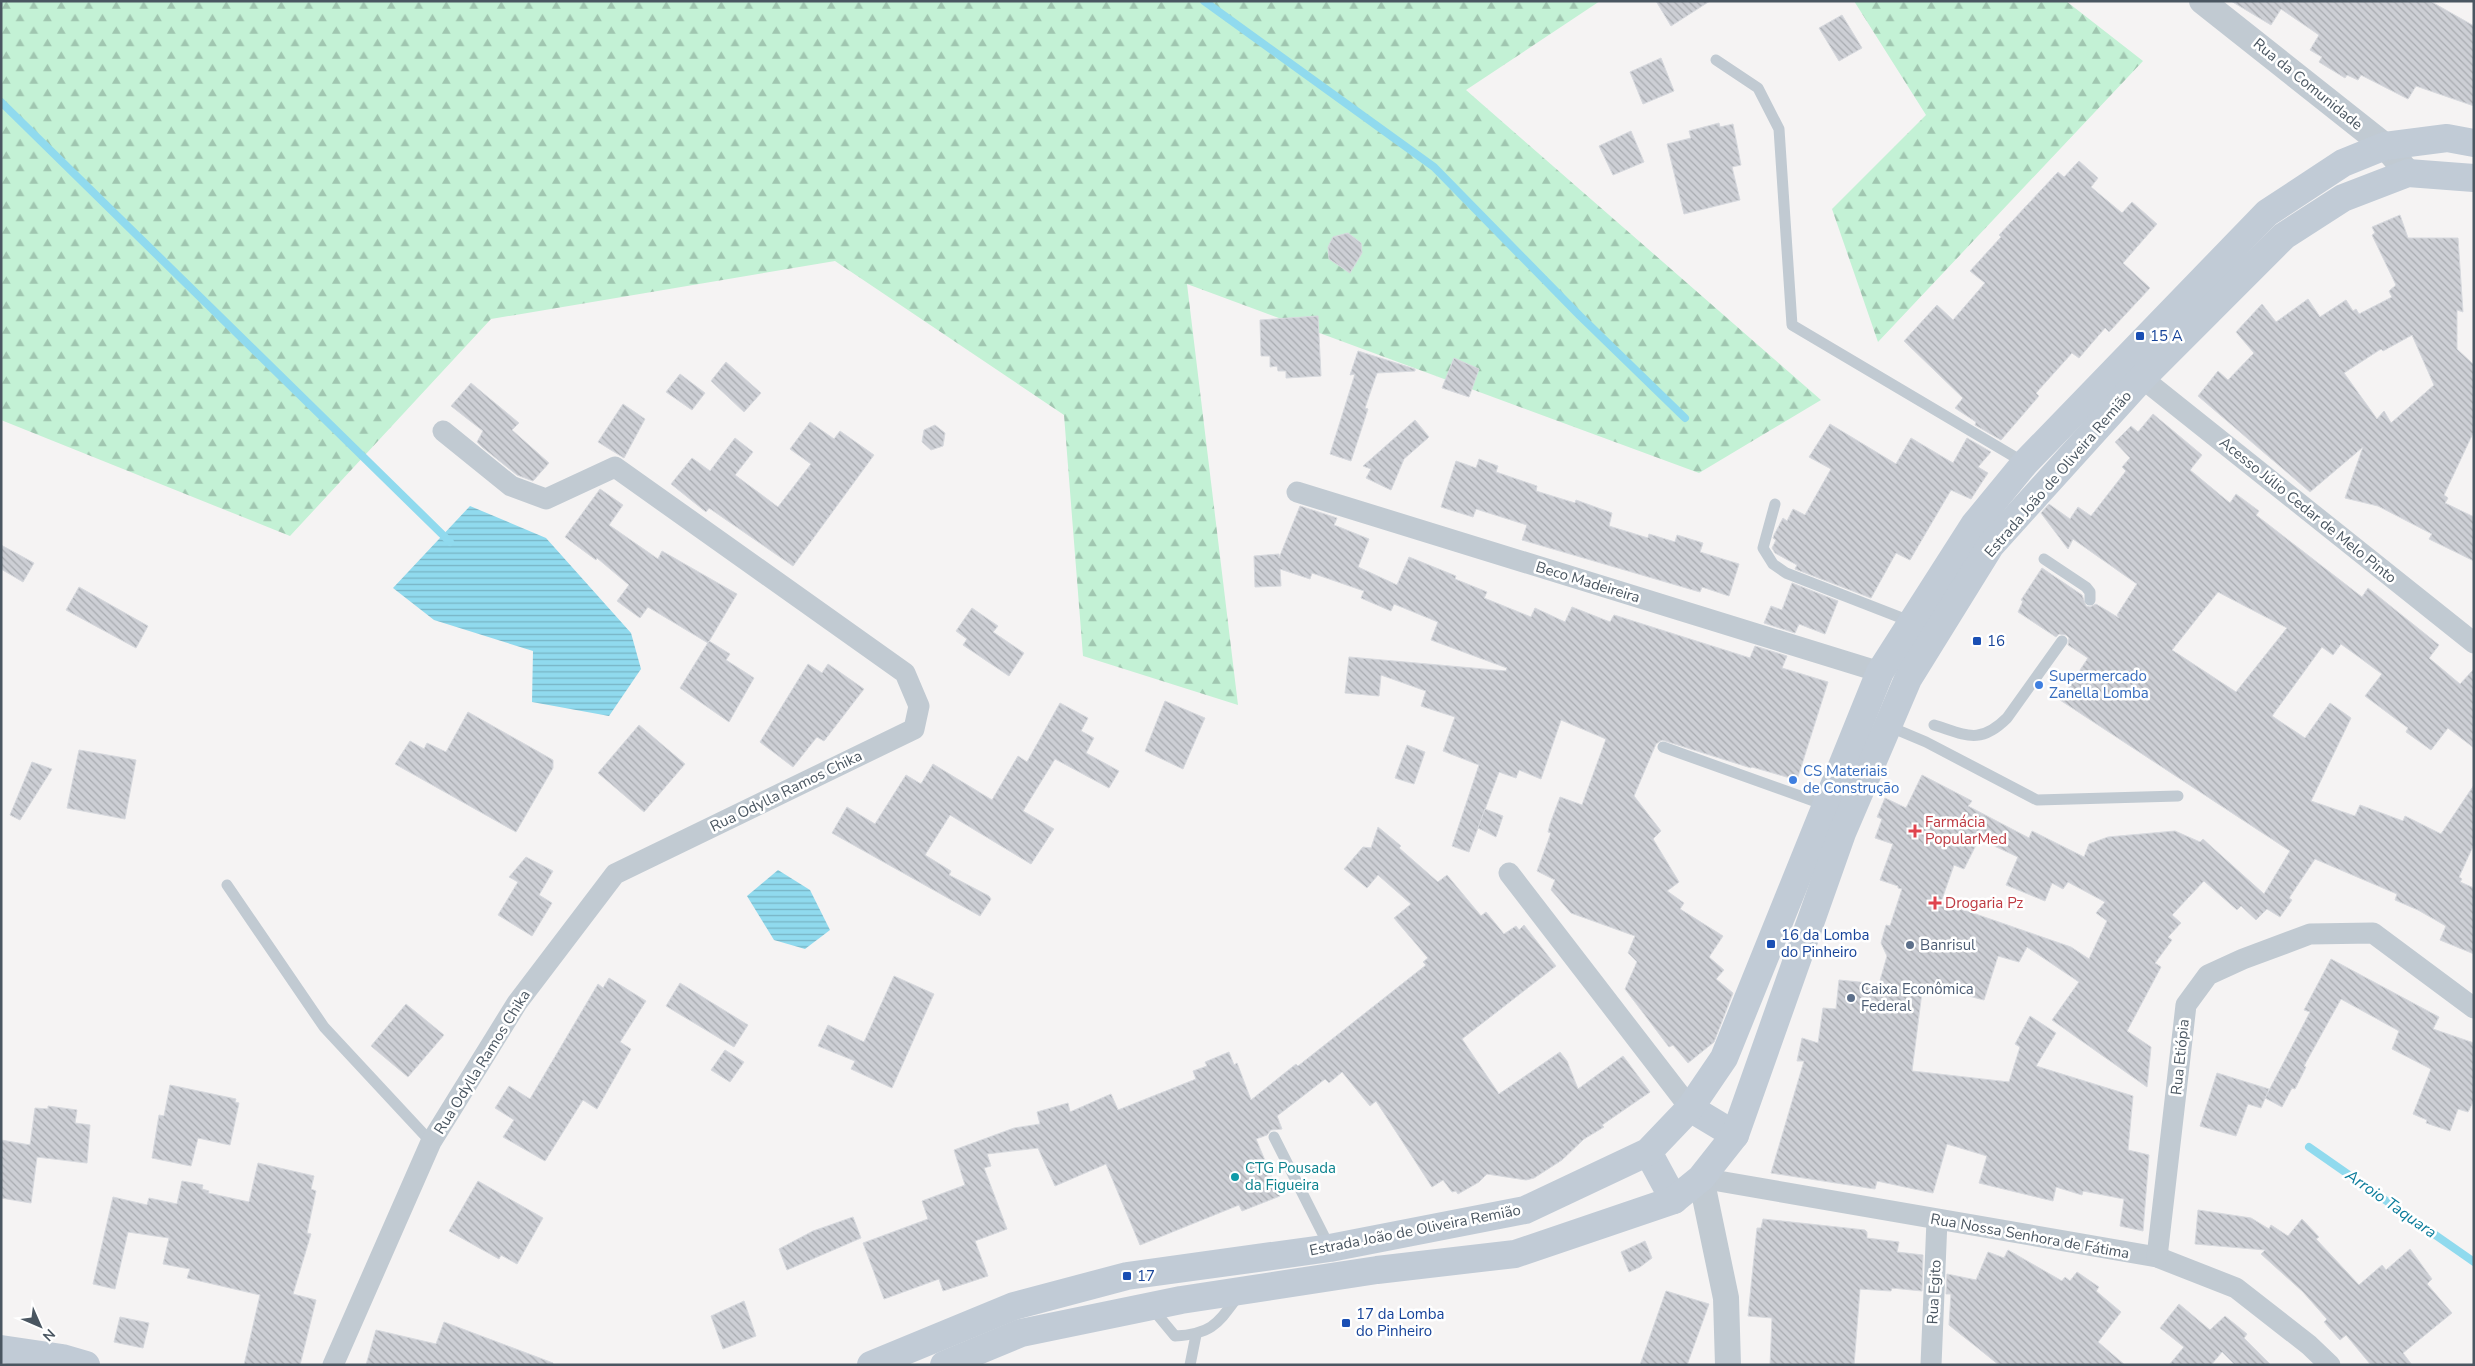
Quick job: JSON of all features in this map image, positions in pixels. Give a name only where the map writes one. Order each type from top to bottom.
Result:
[{"type":"main road","name":"Estrada João de Oliveira Remião","points":[[871,1365],[1014,1306],[1127,1276],[1330,1248],[1525,1210],[1648,1152],[1690,1108],[1724,1058],[1880,672],[1974,525],[2025,463],[2267,213],[2343,163],[2385,146],[2447,138],[2474,143]]},
{"type":"main road","name":"Estrada João de Oliveira Remião","points":[[944,1365],[1021,1333],[1150,1306],[1244,1289],[1515,1254],[1674,1200],[1701,1178],[1735,1135],[1842,833],[1908,679],[1991,545],[2142,378],[2284,236],[2343,198],[2408,173],[2474,178]]},
{"type":"main road","points":[[1690,1108],[1735,1135]]},
{"type":"main road","points":[[1648,1152],[1674,1200]]},
{"type":"main road","points":[[1,1349],[68,1363]]},
{"type":"street","name":"Rua da Comunidade","points":[[2216,5],[2385,146],[2408,173]]},
{"type":"street","name":"Acesso Júlio Cedar de Melo Pinto","points":[[2142,378],[2474,643]]},
{"type":"street","name":"Rua Odylla Ramos Chika","points":[[333,1365],[431,1142],[516,1003],[615,874],[914,729],[919,706],[905,673],[615,467],[546,499],[511,486],[443,431]]},
{"type":"street","name":"Beco Madeireira","points":[[1296,492],[1880,672]]},
{"type":"street","points":[[1509,873],[1690,1108]]},
{"type":"street","name":"Rua Etiópia","points":[[2158,1258],[2186,1005],[2208,975],[2243,959],[2310,934],[2373,933],[2474,1008]]},
{"type":"street","points":[[1701,1178],[1726,1298],[1728,1365]]},
{"type":"street","name":"Rua Nossa Senhora de Fátima","points":[[1701,1178],[2158,1258],[2236,1288],[2308,1345],[2330,1365]]},
{"type":"street","name":"Rua Egito","points":[[1931,1365],[1937,1220]]},
{"type":"lane","points":[[1716,60],[1758,88],[1779,129],[1792,325],[2025,463]]},
{"type":"lane","points":[[1775,504],[1763,548],[1774,564],[1786,574],[1912,622]]},
{"type":"lane","points":[[2044,559],[2086,587],[2090,592],[2090,600]]},
{"type":"lane","points":[[1934,725],[1972,737],[1999,726],[2007,718],[2062,641]]},
{"type":"lane","points":[[1888,726],[1926,742],[2037,800],[2178,796]]},
{"type":"lane","points":[[1663,747],[1826,805]]},
{"type":"lane","points":[[227,884],[324,1028],[431,1142]]},
{"type":"lane","points":[[1274,1137],[1330,1248]]},
{"type":"lane","points":[[1150,1306],[1175,1336],[1196,1335],[1217,1324],[1244,1289]]},
{"type":"lane","points":[[1190,1365],[1196,1335]]},
{"type":"green space","points":[[1,1],[1600,1],[1466,90],[1821,400],[1699,473],[1187,284],[1238,705],[1083,656],[1064,415],[835,261],[491,319],[290,536],[1,420]]},
{"type":"green space","points":[[1854,1],[2066,1],[2143,61],[1878,342],[1832,209],[1926,115]]},
{"type":"water","points":[[470,506],[546,538],[631,633],[641,669],[609,716],[532,702],[533,651],[434,620],[393,588]]},
{"type":"water","points":[[778,870],[810,890],[830,930],[805,949],[774,940],[747,896]]},
{"type":"building","points":[[1656,1],[1710,1],[1671,26]]},
{"type":"building","points":[[2231,1],[2430,1],[2474,26],[2474,106],[2416,86],[2408,99],[2361,75],[2358,80],[2347,75],[2345,78],[2319,62],[2322,57],[2310,50],[2319,35],[2281,9],[2271,25]]},
{"type":"building","points":[[1842,15],[1862,48],[1839,61],[1819,28]]},
{"type":"building","points":[[1661,58],[1674,91],[1643,104],[1630,72]]},
{"type":"building","points":[[1719,123],[1720,127],[1733,124],[1741,165],[1732,167],[1740,200],[1684,214],[1667,144],[1691,138],[1689,131]]},
{"type":"building","points":[[1631,131],[1644,162],[1613,175],[1599,146]]},
{"type":"building","points":[[2079,161],[2098,178],[2091,187],[2122,213],[2132,202],[2157,224],[2123,263],[2150,288],[2109,332],[2105,328],[2079,358],[2072,353],[2036,393],[2039,396],[2001,440],[1975,425],[1976,422],[1955,408],[1963,398],[1904,341],[1937,305],[1953,320],[1985,283],[1970,271],[2001,237],[1999,235],[2058,172],[2064,177]]},
{"type":"building","points":[[2400,215],[2408,238],[2458,238],[2463,312],[2457,310],[2457,349],[2474,365],[2474,431],[2444,495],[2448,498],[2445,503],[2474,517],[2474,561],[2429,539],[2432,534],[2378,506],[2345,498],[2363,447],[2310,492],[2198,396],[2218,371],[2228,380],[2254,353],[2236,332],[2262,304],[2276,322],[2308,299],[2320,317],[2346,300],[2353,311],[2356,309],[2359,314],[2392,297],[2389,291],[2396,285],[2372,235],[2375,233],[2372,227]],"holes":[[[2412,335],[2434,385],[2391,423],[2384,411],[2377,419],[2344,373],[2381,349],[2383,351]]]},
{"type":"building","points":[[1348,233],[1361,243],[1362,253],[1350,273],[1329,259],[1328,247],[1333,237]]},
{"type":"building","points":[[1318,316],[1321,376],[1286,378],[1286,371],[1278,371],[1277,366],[1270,367],[1270,356],[1261,356],[1260,320]]},
{"type":"building","points":[[1358,351],[1415,369],[1415,371],[1377,373],[1365,408],[1368,409],[1351,461],[1330,454],[1355,374],[1350,375]]},
{"type":"building","points":[[1454,358],[1479,369],[1469,397],[1442,388]]},
{"type":"building","points":[[726,362],[761,393],[744,412],[711,381]]},
{"type":"building","points":[[680,374],[705,393],[692,410],[666,392]]},
{"type":"building","points":[[471,383],[519,423],[512,430],[549,463],[533,481],[517,475],[482,447],[477,442],[483,431],[451,406]]},
{"type":"building","points":[[623,404],[645,419],[624,458],[598,442]]},
{"type":"building","points":[[2153,414],[2202,455],[2190,470],[2230,503],[2236,494],[2259,511],[2256,515],[2362,597],[2368,588],[2439,645],[2429,658],[2460,684],[2474,669],[2474,748],[2448,728],[2431,750],[2406,732],[2408,728],[2365,696],[2382,674],[2341,644],[2333,655],[2322,647],[2272,716],[2305,738],[2330,703],[2351,718],[2311,801],[2355,816],[2360,805],[2403,821],[2405,816],[2441,834],[2474,785],[2474,844],[2459,877],[2462,879],[2460,882],[2474,888],[2474,954],[2440,940],[2446,926],[2418,910],[2395,900],[2397,894],[2315,859],[2289,898],[2292,900],[2280,917],[2267,909],[2256,920],[2241,906],[2237,910],[2204,881],[2172,915],[2181,923],[2168,937],[2172,940],[2155,963],[2161,967],[2127,1031],[2151,1047],[2147,1087],[2052,1020],[2079,982],[2027,947],[2019,962],[1998,956],[1984,1000],[1923,984],[1912,1071],[2009,1082],[2020,1047],[2015,1044],[2030,1016],[2056,1033],[2036,1066],[2133,1096],[2128,1150],[2149,1155],[2143,1231],[2120,1226],[2124,1199],[2083,1191],[2082,1195],[2056,1187],[2053,1201],[1979,1183],[1987,1156],[1947,1144],[1933,1193],[1877,1181],[1875,1189],[1771,1173],[1804,1061],[1797,1061],[1802,1038],[1818,1043],[1823,1008],[1836,1009],[1839,980],[1879,984],[1887,956],[1881,943],[1886,925],[1890,926],[1902,889],[1880,880],[1893,844],[1875,838],[1882,819],[1877,817],[1885,798],[1906,808],[1922,775],[1972,801],[1968,806],[2029,838],[2032,831],[2084,857],[2089,844],[2108,837],[2175,831],[2200,842],[2203,839],[2264,894],[2290,851],[2060,700],[2088,658],[2068,645],[2069,638],[2066,635],[2059,634],[2056,637],[2018,612],[2023,601],[2021,600],[2042,568],[2082,595],[2086,606],[2090,607],[2096,604],[2119,618],[2117,615],[2137,584],[2073,539],[2068,549],[2041,513],[2049,504],[2070,519],[2078,507],[2091,516],[2126,471],[2122,467],[2130,458],[2115,442],[2131,426],[2138,432]],"holes":[[[2218,592],[2287,628],[2236,692],[2172,650]],[[1979,839],[2018,857],[2006,885],[2045,901],[2052,883],[2063,889],[2068,882],[2105,902],[2096,913],[2107,921],[2089,959],[2071,947],[1941,902],[1954,865],[1964,869]]]},
{"type":"building","points":[[1415,420],[1429,437],[1404,459],[1391,490],[1366,478],[1371,469],[1363,466]]},
{"type":"building","points":[[810,422],[834,439],[840,431],[874,455],[793,566],[709,508],[706,512],[671,484],[692,458],[710,471],[735,438],[753,452],[735,475],[778,507],[811,464],[790,449]]},
{"type":"building","points":[[1830,424],[1896,464],[1911,438],[1953,463],[1967,438],[1991,452],[1978,467],[1988,473],[1971,499],[1951,490],[1910,560],[1896,553],[1871,598],[1795,569],[1797,565],[1775,553],[1772,548],[1776,540],[1773,538],[1774,535],[1783,518],[1787,521],[1793,509],[1805,515],[1831,469],[1809,457]]},
{"type":"building","points":[[935,425],[945,433],[943,446],[931,450],[922,442],[924,430]]},
{"type":"building","points":[[1479,459],[1498,466],[1496,472],[1537,486],[1536,491],[1575,503],[1576,500],[1612,513],[1609,526],[1648,538],[1649,534],[1675,542],[1677,535],[1703,543],[1700,552],[1739,564],[1729,596],[1702,587],[1700,592],[1522,540],[1527,525],[1476,509],[1473,517],[1441,507],[1456,461],[1476,468]]},
{"type":"building","points":[[600,489],[623,505],[609,525],[658,559],[662,551],[737,594],[708,643],[648,607],[640,618],[617,601],[629,585],[597,558],[596,560],[565,537]]},
{"type":"building","points":[[1300,506],[1337,518],[1334,525],[1369,539],[1358,567],[1397,585],[1409,557],[1456,576],[1455,579],[1487,592],[1484,598],[1531,617],[1535,608],[1565,622],[1572,607],[1610,622],[1614,615],[1750,658],[1755,646],[1787,656],[1782,668],[1828,682],[1797,780],[1751,768],[1662,740],[1656,744],[1634,796],[1661,831],[1653,839],[1679,882],[1667,891],[1684,903],[1680,909],[1723,936],[1709,957],[1724,970],[1716,979],[1733,993],[1714,1042],[1688,1063],[1673,1045],[1669,1047],[1625,989],[1637,962],[1628,953],[1635,936],[1571,913],[1551,890],[1555,880],[1537,871],[1551,833],[1548,832],[1550,824],[1560,797],[1582,805],[1606,739],[1561,720],[1541,779],[1519,770],[1516,778],[1499,772],[1469,852],[1452,846],[1479,765],[1443,751],[1455,717],[1421,706],[1426,691],[1381,675],[1379,696],[1345,693],[1349,657],[1506,671],[1507,668],[1431,640],[1438,622],[1394,604],[1391,611],[1361,598],[1364,591],[1312,573],[1310,579],[1280,569],[1281,586],[1255,587],[1254,556],[1279,554],[1279,558]]},
{"type":"building","points":[[1,545],[34,563],[23,582],[1,569]]},
{"type":"building","points":[[1792,583],[1838,601],[1825,634],[1799,624],[1795,633],[1764,623],[1771,606],[1782,610]]},
{"type":"building","points":[[79,587],[148,626],[136,648],[66,610]]},
{"type":"building","points":[[972,608],[998,626],[993,632],[1024,653],[1009,676],[963,645],[967,639],[956,631]]},
{"type":"building","points":[[709,641],[730,654],[726,660],[754,678],[729,722],[680,688]]},
{"type":"building","points":[[808,664],[822,673],[828,664],[864,689],[824,741],[817,737],[793,767],[760,742]]},
{"type":"building","points":[[1165,701],[1205,718],[1183,769],[1145,751]]},
{"type":"building","points":[[1060,703],[1088,718],[1081,731],[1094,738],[1086,753],[1119,771],[1109,788],[1055,759],[1023,811],[1054,829],[1031,864],[950,815],[925,855],[951,871],[949,875],[989,896],[991,899],[980,916],[832,833],[847,807],[875,824],[906,775],[921,784],[933,764],[992,800],[1018,756],[1027,762]]},
{"type":"building","points":[[468,712],[553,760],[553,768],[516,832],[395,764],[410,741],[424,749],[427,743],[446,752]]},
{"type":"building","points":[[639,725],[685,764],[644,812],[598,773]]},
{"type":"building","points":[[1407,745],[1425,752],[1414,784],[1395,778]]},
{"type":"building","points":[[79,750],[136,760],[125,819],[67,808]]},
{"type":"building","points":[[32,762],[52,769],[20,820],[10,815]]},
{"type":"building","points":[[1485,809],[1503,816],[1496,837],[1478,828]]},
{"type":"building","points":[[1378,827],[1401,846],[1399,848],[1438,882],[1447,875],[1481,916],[1486,912],[1504,934],[1516,926],[1519,930],[1524,925],[1556,966],[1462,1039],[1499,1094],[1560,1052],[1567,1061],[1578,1089],[1623,1056],[1650,1092],[1602,1125],[1604,1127],[1584,1139],[1562,1160],[1534,1178],[1526,1180],[1487,1174],[1479,1182],[1458,1194],[1456,1191],[1452,1192],[1443,1180],[1432,1187],[1376,1101],[1370,1106],[1342,1072],[1329,1083],[1325,1079],[1277,1116],[1282,1129],[1271,1130],[1267,1135],[1256,1139],[1280,1196],[1242,1211],[1239,1205],[1140,1245],[1106,1164],[1055,1186],[1038,1148],[987,1154],[991,1166],[984,1168],[1007,1229],[975,1241],[988,1276],[943,1291],[939,1279],[884,1299],[863,1243],[928,1219],[922,1201],[965,1185],[954,1150],[1014,1128],[1040,1124],[1037,1112],[1068,1103],[1070,1112],[1111,1094],[1118,1110],[1196,1079],[1193,1071],[1207,1066],[1205,1062],[1229,1052],[1234,1065],[1237,1063],[1251,1100],[1296,1064],[1298,1066],[1426,965],[1423,962],[1428,958],[1394,918],[1411,904],[1378,875],[1367,888],[1344,869],[1363,847],[1371,848]]},
{"type":"building","points":[[526,857],[553,871],[539,895],[552,903],[532,936],[498,915],[518,882],[509,877]]},
{"type":"building","points":[[2331,959],[2439,1017],[2433,1029],[2474,1043],[2474,1100],[2468,1112],[2458,1109],[2450,1131],[2426,1123],[2427,1120],[2413,1114],[2431,1069],[2392,1049],[2399,1031],[2341,999],[2304,1066],[2306,1067],[2295,1089],[2292,1088],[2282,1107],[2265,1098],[2310,1012],[2304,1010]]},
{"type":"building","points":[[894,976],[934,994],[892,1088],[851,1069],[855,1061],[818,1046],[828,1025],[864,1042]]},
{"type":"building","points":[[609,978],[646,1001],[620,1042],[631,1049],[597,1109],[583,1100],[545,1161],[503,1137],[514,1120],[495,1108],[509,1086],[530,1099],[598,984],[603,988]]},
{"type":"building","points":[[680,983],[748,1025],[734,1047],[666,1006]]},
{"type":"building","points":[[406,1004],[444,1035],[408,1077],[371,1046]]},
{"type":"building","points":[[725,1050],[744,1062],[730,1082],[711,1070]]},
{"type":"building","points":[[2217,1073],[2269,1089],[2261,1108],[2248,1104],[2236,1136],[2200,1126]]},
{"type":"building","points":[[170,1085],[236,1099],[235,1102],[239,1103],[230,1145],[198,1138],[191,1166],[152,1158],[159,1115],[164,1116]]},
{"type":"building","points":[[48,1106],[77,1110],[75,1123],[90,1125],[87,1163],[37,1157],[31,1203],[1,1198],[1,1140],[30,1145],[35,1108],[48,1109]]},
{"type":"building","points":[[258,1163],[314,1176],[311,1189],[316,1191],[307,1233],[311,1234],[293,1294],[316,1300],[300,1365],[244,1365],[260,1295],[187,1278],[190,1269],[163,1264],[169,1238],[128,1232],[115,1289],[93,1284],[113,1197],[147,1205],[149,1198],[177,1204],[182,1181],[203,1185],[202,1189],[209,1191],[208,1193],[249,1202]]},
{"type":"building","points":[[478,1181],[543,1218],[517,1264],[501,1255],[499,1259],[449,1231]]},
{"type":"building","points":[[2198,1210],[2251,1218],[2269,1229],[2271,1225],[2288,1236],[2302,1219],[2319,1237],[2316,1239],[2359,1285],[2382,1265],[2386,1270],[2410,1249],[2432,1279],[2427,1284],[2452,1313],[2403,1353],[2412,1365],[2371,1365],[2346,1335],[2340,1340],[2324,1322],[2327,1319],[2303,1292],[2261,1254],[2265,1250],[2195,1244]]},
{"type":"building","points":[[853,1217],[861,1238],[787,1270],[779,1249],[813,1231]]},
{"type":"building","points":[[1763,1219],[1865,1230],[1867,1238],[1899,1242],[1897,1252],[1923,1255],[1922,1291],[1892,1288],[1891,1291],[1860,1289],[1854,1365],[1770,1365],[1772,1318],[1748,1316],[1757,1228],[1761,1228]]},
{"type":"building","points":[[1645,1241],[1652,1258],[1629,1272],[1621,1252]]},
{"type":"building","points":[[2008,1250],[2062,1281],[2065,1277],[2070,1281],[2077,1272],[2099,1287],[2096,1291],[2121,1312],[2098,1342],[2125,1365],[1999,1365],[1949,1325],[1951,1294],[1946,1294],[1947,1274],[1976,1280],[1988,1252],[2004,1258]]},
{"type":"building","points":[[1666,1291],[1709,1304],[1687,1365],[1640,1365]]},
{"type":"building","points":[[744,1301],[756,1336],[723,1349],[711,1316]]},
{"type":"building","points":[[2179,1304],[2210,1330],[2225,1316],[2247,1334],[2244,1338],[2271,1365],[2235,1365],[2222,1352],[2211,1365],[2169,1365],[2184,1347],[2160,1328]]},
{"type":"building","points":[[120,1317],[149,1323],[143,1348],[114,1342]]},
{"type":"building","points":[[444,1322],[553,1363],[553,1365],[366,1365],[376,1330],[436,1344]]},
{"type":"waterway","points":[[1204,1],[1434,167],[1580,316],[1685,418]]},
{"type":"waterway","points":[[1,102],[450,542]]},
{"type":"waterway","name":"Arroio Taquara","points":[[2309,1147],[2474,1262]]},
{"type":"place","name":"15 A","points":[[2140,336]]},
{"type":"place","name":"16","points":[[1977,641]]},
{"type":"place","name":"Supermercado Zanella Lomba","points":[[2039,685]]},
{"type":"place","name":"CS Materiais de Construção","points":[[1793,780]]},
{"type":"place","name":"Farmácia PopularMed","points":[[1915,831]]},
{"type":"place","name":"Drogaria Pz","points":[[1935,903]]},
{"type":"place","name":"16 da Lomba do Pinheiro","points":[[1771,944]]},
{"type":"place","name":"Banrisul","points":[[1910,945]]},
{"type":"place","name":"Caixa Econômica Federal","points":[[1851,998]]},
{"type":"place","name":"CTG Pousada da Figueira","points":[[1235,1177]]},
{"type":"place","name":"17","points":[[1127,1276]]},
{"type":"place","name":"17 da Lomba do Pinheiro","points":[[1346,1323]]}]
